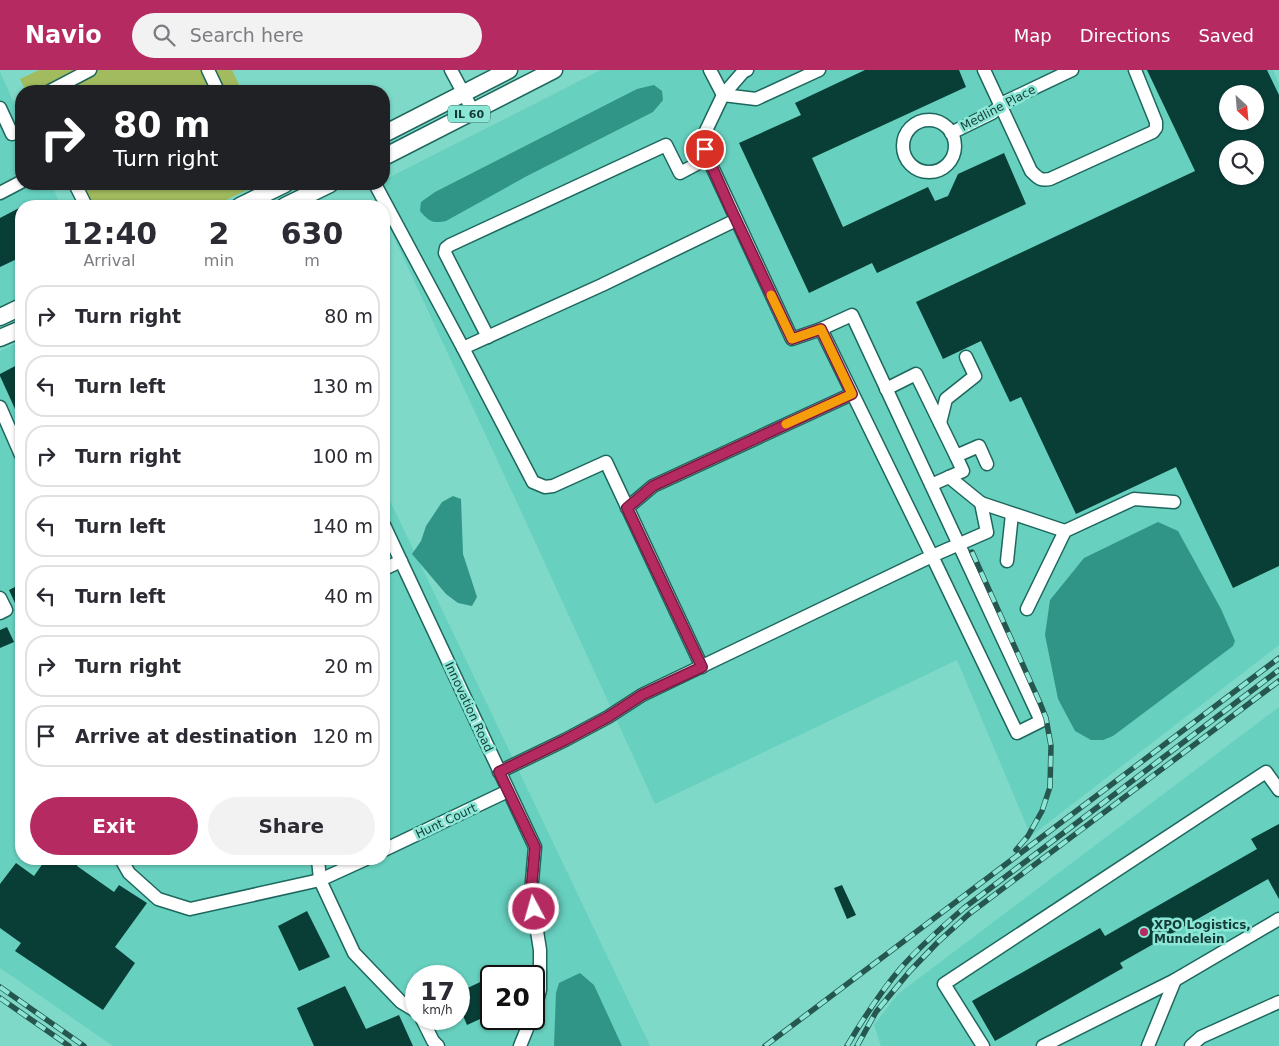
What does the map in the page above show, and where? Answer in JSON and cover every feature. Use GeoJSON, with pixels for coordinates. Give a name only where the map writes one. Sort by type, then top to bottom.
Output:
{"type":"FeatureCollection","features":[{"type":"Feature","properties":{"kind":"main road","name":"IL 60"},"geometry":{"type":"LineString","coordinates":[[390,131],[509,70]]}},
{"type":"Feature","properties":{"kind":"main road","name":"IL 60"},"geometry":{"type":"LineString","coordinates":[[390,154],[554,70]]}},
{"type":"Feature","properties":{"kind":"main road"},"geometry":{"type":"LineString","coordinates":[[248,200],[262,190]]}},
{"type":"Feature","properties":{"kind":"main road"},"geometry":{"type":"LineString","coordinates":[[297,200],[318,190]]}},
{"type":"Feature","properties":{"kind":"main road"},"geometry":{"type":"LineString","coordinates":[[0,317],[15,310]]}},
{"type":"Feature","properties":{"kind":"main road"},"geometry":{"type":"LineString","coordinates":[[0,338],[15,332]]}},
{"type":"Feature","properties":{"kind":"lane"},"geometry":{"type":"LineString","coordinates":[[61,85],[90,70]]}},
{"type":"Feature","properties":{"kind":"lane"},"geometry":{"type":"LineString","coordinates":[[208,70],[215,85]]}},
{"type":"Feature","properties":{"kind":"lane"},"geometry":{"type":"LineString","coordinates":[[451,70],[474,112]]}},
{"type":"Feature","properties":{"kind":"lane"},"geometry":{"type":"LineString","coordinates":[[710,70],[724,95]]}},
{"type":"Feature","properties":{"kind":"lane"},"geometry":{"type":"LineString","coordinates":[[746,70],[724,95],[702,139],[708,158],[736,220],[792,339],[852,315],[1041,721],[1017,732],[821,329]]}},
{"type":"Feature","properties":{"kind":"lane"},"geometry":{"type":"LineString","coordinates":[[724,95],[756,99],[819,70]]}},
{"type":"Feature","properties":{"kind":"lane","name":"Medline Place"},"geometry":{"type":"LineString","coordinates":[[951,133],[992,113],[1008,101],[1072,70]]}},
{"type":"Feature","properties":{"kind":"lane"},"geometry":{"type":"LineString","coordinates":[[987,71],[1031,172],[1044,180],[1050,179],[1153,132],[1156,128],[1156,122],[1135,70]]}},
{"type":"Feature","properties":{"kind":"lane"},"geometry":{"type":"LineString","coordinates":[[0,108],[12,134]]}},
{"type":"Feature","properties":{"kind":"lane","name":"Medline Place"},"geometry":{"type":"LineString","coordinates":[[930,120],[938,122],[946,126],[951,133],[955,149],[947,164],[940,169],[932,172],[924,171],[916,168],[905,156],[904,139],[914,126],[922,122],[930,120]]}},
{"type":"Feature","properties":{"kind":"lane"},"geometry":{"type":"LineString","coordinates":[[488,337],[445,253],[446,248],[666,145],[680,173],[708,158]]}},
{"type":"Feature","properties":{"kind":"lane"},"geometry":{"type":"LineString","coordinates":[[0,193],[15,185]]}},
{"type":"Feature","properties":{"kind":"lane"},"geometry":{"type":"LineString","coordinates":[[390,212],[533,482],[545,487],[553,486],[606,462],[702,667]]}},
{"type":"Feature","properties":{"kind":"lane"},"geometry":{"type":"LineString","coordinates":[[463,348],[602,285],[736,220]]}},
{"type":"Feature","properties":{"kind":"lane"},"geometry":{"type":"LineString","coordinates":[[940,423],[946,399],[975,376],[966,357]]}},
{"type":"Feature","properties":{"kind":"lane"},"geometry":{"type":"LineString","coordinates":[[886,389],[916,374],[956,456],[963,471],[931,485]]}},
{"type":"Feature","properties":{"kind":"lane"},"geometry":{"type":"LineString","coordinates":[[627,508],[653,486],[852,394]]}},
{"type":"Feature","properties":{"kind":"lane"},"geometry":{"type":"LineString","coordinates":[[0,407],[15,441]]}},
{"type":"Feature","properties":{"kind":"lane"},"geometry":{"type":"LineString","coordinates":[[956,456],[979,446],[987,464]]}},
{"type":"Feature","properties":{"kind":"lane"},"geometry":{"type":"LineString","coordinates":[[950,477],[981,503],[1065,531]]}},
{"type":"Feature","properties":{"kind":"lane"},"geometry":{"type":"LineString","coordinates":[[1026,609],[1065,531],[1134,499],[1174,502]]}},
{"type":"Feature","properties":{"kind":"lane"},"geometry":{"type":"LineString","coordinates":[[499,772],[608,717],[642,695],[932,556],[987,532],[981,503]]}},
{"type":"Feature","properties":{"kind":"lane"},"geometry":{"type":"LineString","coordinates":[[1007,561],[1012,514]]}},
{"type":"Feature","properties":{"kind":"lane","name":"Innovation Road"},"geometry":{"type":"LineString","coordinates":[[390,538],[535,847],[531,893],[540,950],[540,965]]}},
{"type":"Feature","properties":{"kind":"lane"},"geometry":{"type":"LineString","coordinates":[[390,566],[401,561]]}},
{"type":"Feature","properties":{"kind":"lane"},"geometry":{"type":"LineString","coordinates":[[0,598],[6,610],[0,612]]}},
{"type":"Feature","properties":{"kind":"lane"},"geometry":{"type":"LineString","coordinates":[[983,1046],[944,984],[1266,772],[1279,790]]}},
{"type":"Feature","properties":{"kind":"lane","name":"Hunt Court"},"geometry":{"type":"LineString","coordinates":[[390,847],[508,791]]}},
{"type":"Feature","properties":{"kind":"lane"},"geometry":{"type":"LineString","coordinates":[[125,865],[129,872],[158,899],[190,909],[320,880],[353,865]]}},
{"type":"Feature","properties":{"kind":"lane"},"geometry":{"type":"LineString","coordinates":[[319,865],[320,880],[354,953],[405,1004]]}},
{"type":"Feature","properties":{"kind":"lane"},"geometry":{"type":"LineString","coordinates":[[1043,1046],[1175,980],[1279,919]]}},
{"type":"Feature","properties":{"kind":"lane"},"geometry":{"type":"LineString","coordinates":[[1148,1046],[1175,980]]}},
{"type":"Feature","properties":{"kind":"lane"},"geometry":{"type":"LineString","coordinates":[[1191,1046],[1201,1037],[1279,1002]]}},
{"type":"Feature","properties":{"kind":"lane"},"geometry":{"type":"LineString","coordinates":[[428,1030],[438,1046]]}},
{"type":"Feature","properties":{"kind":"lane"},"geometry":{"type":"LineString","coordinates":[[520,1046],[527,1030]]}},
{"type":"Feature","properties":{"kind":"shaded area"},"geometry":{"type":"Polygon","coordinates":[[[39,70],[232,70],[239,85],[23,85],[20,79],[39,70]]]}},
{"type":"Feature","properties":{"kind":"shaded area"},"geometry":{"type":"Polygon","coordinates":[[[601,70],[1273,70],[1279,84],[1279,645],[1031,836],[957,660],[655,804],[390,229],[390,200],[376,200],[371,190],[390,190],[390,177],[601,70]]]}},
{"type":"Feature","properties":{"kind":"shaded area"},"geometry":{"type":"Polygon","coordinates":[[[0,72],[15,106],[15,190],[54,190],[58,200],[15,200],[15,302],[0,308],[0,72]]]}},
{"type":"Feature","properties":{"kind":"shaded area"},"geometry":{"type":"Polygon","coordinates":[[[73,190],[247,190],[226,200],[78,200],[73,190]]]}},
{"type":"Feature","properties":{"kind":"shaded area"},"geometry":{"type":"Polygon","coordinates":[[[15,344],[15,865],[390,865],[390,501],[650,1046],[113,1046],[0,968],[0,351],[15,344]]]}},
{"type":"Feature","properties":{"kind":"shaded area"},"geometry":{"type":"Polygon","coordinates":[[[1279,707],[1279,1046],[881,1046],[874,1025],[898,994],[1279,707]]]}},
{"type":"Feature","properties":{"kind":"water"},"geometry":{"type":"Polygon","coordinates":[[[654,85],[662,91],[663,100],[653,112],[527,176],[446,221],[431,221],[420,211],[421,202],[435,192],[637,89],[654,85]]]}},
{"type":"Feature","properties":{"kind":"water"},"geometry":{"type":"Polygon","coordinates":[[[453,496],[461,499],[463,554],[477,597],[472,606],[458,603],[446,594],[412,554],[421,541],[426,526],[442,502],[453,496]]]}},
{"type":"Feature","properties":{"kind":"water"},"geometry":{"type":"Polygon","coordinates":[[[1158,522],[1178,531],[1221,609],[1235,641],[1233,646],[1113,736],[1103,740],[1091,740],[1075,731],[1058,699],[1045,635],[1050,600],[1084,558],[1158,522]]]}},
{"type":"Feature","properties":{"kind":"water"},"geometry":{"type":"Polygon","coordinates":[[[580,973],[594,985],[622,1046],[554,1046],[556,993],[559,983],[580,973]]]}},
{"type":"Feature","properties":{"kind":"building"},"geometry":{"type":"Polygon","coordinates":[[[865,70],[959,70],[966,87],[812,158],[843,227],[928,187],[935,201],[948,196],[958,174],[1004,153],[1026,204],[877,273],[872,263],[809,293],[739,143],[801,115],[795,103],[865,70]]]}},
{"type":"Feature","properties":{"kind":"building"},"geometry":{"type":"Polygon","coordinates":[[[1147,70],[1267,70],[1279,95],[1279,566],[1233,588],[1176,467],[1076,514],[1021,397],[1010,402],[981,341],[943,359],[916,302],[1195,171],[1147,70]]]}},
{"type":"Feature","properties":{"kind":"building"},"geometry":{"type":"Polygon","coordinates":[[[15,210],[15,260],[0,267],[0,218],[15,210]]]}},
{"type":"Feature","properties":{"kind":"building"},"geometry":{"type":"Polygon","coordinates":[[[15,366],[15,409],[0,376],[0,374],[15,366]]]}},
{"type":"Feature","properties":{"kind":"building"},"geometry":{"type":"Polygon","coordinates":[[[15,587],[15,603],[9,590],[15,587]]]}},
{"type":"Feature","properties":{"kind":"building"},"geometry":{"type":"Polygon","coordinates":[[[7,627],[14,642],[0,648],[0,630],[7,627]]]}},
{"type":"Feature","properties":{"kind":"building","name":"XPO Logistics, Mundelein"},"geometry":{"type":"Polygon","coordinates":[[[1279,824],[1279,899],[1268,879],[1120,963],[1123,968],[995,1041],[972,1001],[1100,928],[1105,936],[1257,849],[1251,839],[1279,824]]]}},
{"type":"Feature","properties":{"kind":"building"},"geometry":{"type":"Polygon","coordinates":[[[15,864],[34,876],[42,865],[78,865],[114,892],[119,885],[147,903],[115,947],[135,963],[103,1010],[15,951],[21,943],[0,928],[0,884],[15,864]]]}},
{"type":"Feature","properties":{"kind":"building"},"geometry":{"type":"Polygon","coordinates":[[[842,885],[856,915],[847,919],[834,888],[842,885]]]}},
{"type":"Feature","properties":{"kind":"building"},"geometry":{"type":"Polygon","coordinates":[[[307,911],[330,957],[299,971],[278,926],[307,911]]]}},
{"type":"Feature","properties":{"kind":"building"},"geometry":{"type":"Polygon","coordinates":[[[480,982],[480,1019],[470,1024],[470,987],[480,982]]]}},
{"type":"Feature","properties":{"kind":"building"},"geometry":{"type":"Polygon","coordinates":[[[345,986],[366,1029],[399,1015],[413,1046],[314,1046],[297,1008],[345,986]]]}},
{"type":"Feature","properties":{"kind":"railway"},"geometry":{"type":"LineString","coordinates":[[972,552],[1040,703],[1046,718],[1051,746],[1050,787],[1042,811],[1028,836],[1016,850]]}},
{"type":"Feature","properties":{"kind":"railway"},"geometry":{"type":"LineString","coordinates":[[765,1046],[1279,658]]}},
{"type":"Feature","properties":{"kind":"railway"},"geometry":{"type":"LineString","coordinates":[[847,1046],[885,988],[900,969],[923,945],[964,908],[1279,670]]}},
{"type":"Feature","properties":{"kind":"railway"},"geometry":{"type":"LineString","coordinates":[[857,1046],[876,1012],[910,971],[969,914],[1279,681]]}},
{"type":"Feature","properties":{"kind":"railway"},"geometry":{"type":"LineString","coordinates":[[0,987],[84,1046]]}},
{"type":"Feature","properties":{"kind":"railway"},"geometry":{"type":"LineString","coordinates":[[0,998],[69,1046]]}},
{"type":"Feature","properties":{"kind":"slow traffic"},"geometry":{"type":"LineString","coordinates":[[771,295],[792,339],[821,329],[852,394],[786,424]]}},
{"type":"Feature","properties":{"kind":"place","name":"XPO Logistics, Mundelein"},"geometry":{"type":"Point","coordinates":[1144,932]}},
{"type":"Feature","properties":{"kind":"route"},"geometry":{"type":"LineString","coordinates":[[534,909],[531,893],[535,847],[499,772],[608,717],[642,695],[702,667],[627,508],[653,486],[852,394],[821,329],[792,339],[705,149]]}}]}
